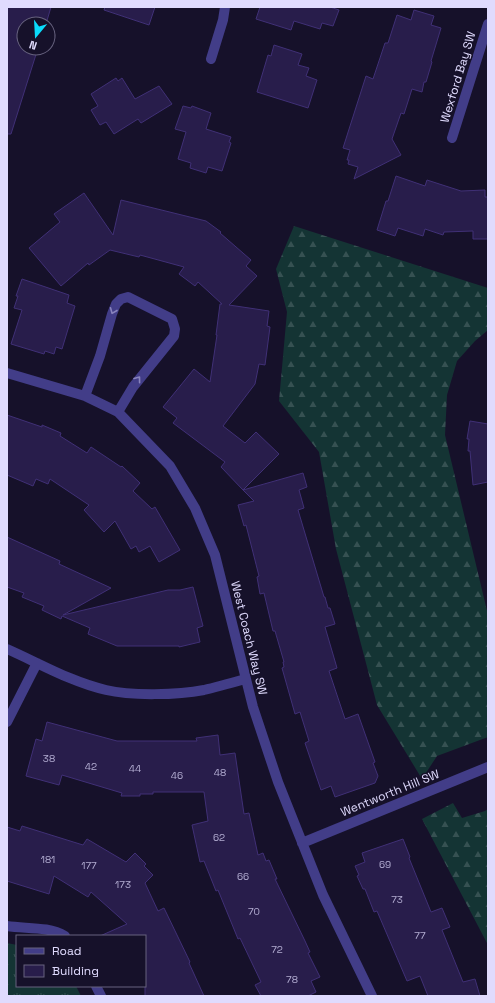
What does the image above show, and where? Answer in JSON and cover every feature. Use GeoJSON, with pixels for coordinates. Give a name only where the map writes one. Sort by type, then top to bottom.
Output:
{"type":"FeatureCollection","features":[{"type":"Feature","properties":{"kind":"street"},"geometry":{"type":"LineString","coordinates":[[210,59],[223,20],[225,7]]}},
{"type":"Feature","properties":{"kind":"street","name":"Wexford Bay SW"},"geometry":{"type":"LineString","coordinates":[[452,138],[488,24]]}},
{"type":"Feature","properties":{"kind":"street"},"geometry":{"type":"LineString","coordinates":[[85,396],[100,356],[116,304],[121,299],[128,297],[172,319],[175,328],[174,336],[136,382],[118,412]]}},
{"type":"Feature","properties":{"kind":"street","name":"West Coach Way SW"},"geometry":{"type":"LineString","coordinates":[[7,373],[85,396],[118,412],[170,466],[195,508],[214,555],[245,679],[276,775],[323,894],[372,996]]}},
{"type":"Feature","properties":{"kind":"street"},"geometry":{"type":"LineString","coordinates":[[7,649],[69,678],[106,690],[171,694],[202,690],[245,679]]}},
{"type":"Feature","properties":{"kind":"street"},"geometry":{"type":"LineString","coordinates":[[7,722],[37,663]]}},
{"type":"Feature","properties":{"kind":"street","name":"Wentworth Hill SW"},"geometry":{"type":"LineString","coordinates":[[302,844],[488,767]]}},
{"type":"Feature","properties":{"kind":"street"},"geometry":{"type":"LineString","coordinates":[[7,926],[49,930],[63,935]]}},
{"type":"Feature","properties":{"kind":"street"},"geometry":{"type":"LineString","coordinates":[[96,987],[101,996]]}},
{"type":"Feature","properties":{"kind":"green space"},"geometry":{"type":"Polygon","coordinates":[[[294,226],[488,288],[488,330],[475,341],[457,361],[447,395],[445,435],[488,615],[488,737],[437,756],[422,779],[377,705],[336,549],[319,452],[279,401],[287,312],[276,269],[294,226]]]}},
{"type":"Feature","properties":{"kind":"green space"},"geometry":{"type":"Polygon","coordinates":[[[453,803],[462,818],[488,809],[488,945],[422,819],[453,803]]]}},
{"type":"Feature","properties":{"kind":"green space"},"geometry":{"type":"Polygon","coordinates":[[[7,943],[16,945],[16,987],[76,987],[81,996],[7,996],[7,943]]]}},
{"type":"Feature","properties":{"kind":"building"},"geometry":{"type":"Polygon","coordinates":[[[7,7],[51,7],[48,16],[16,16],[16,56],[35,56],[11,134],[7,134],[7,7]]]}},
{"type":"Feature","properties":{"kind":"building"},"geometry":{"type":"Polygon","coordinates":[[[105,7],[155,7],[149,25],[104,10],[105,7]]]}},
{"type":"Feature","properties":{"kind":"building"},"geometry":{"type":"Polygon","coordinates":[[[260,7],[330,7],[339,10],[333,26],[322,23],[320,29],[294,21],[291,30],[256,19],[260,7]]]}},
{"type":"Feature","properties":{"kind":"building"},"geometry":{"type":"Polygon","coordinates":[[[414,10],[434,16],[431,25],[441,28],[422,92],[412,89],[404,114],[401,113],[392,139],[401,155],[354,179],[358,167],[348,164],[349,160],[347,160],[350,150],[343,148],[366,76],[373,79],[385,43],[388,43],[397,15],[411,20],[414,10]]]}},
{"type":"Feature","properties":{"kind":"building"},"geometry":{"type":"Polygon","coordinates":[[[274,45],[302,54],[298,65],[309,68],[306,76],[317,80],[308,108],[257,92],[268,55],[271,56],[274,45]]]}},
{"type":"Feature","properties":{"kind":"building"},"geometry":{"type":"Polygon","coordinates":[[[116,78],[118,81],[122,78],[135,99],[159,86],[172,104],[141,123],[138,119],[114,134],[106,122],[100,125],[91,110],[98,106],[91,94],[116,78]]]}},
{"type":"Feature","properties":{"kind":"building"},"geometry":{"type":"Polygon","coordinates":[[[183,106],[191,108],[192,106],[211,113],[206,129],[231,137],[229,142],[231,143],[222,171],[208,167],[206,173],[190,168],[191,163],[178,159],[186,132],[175,129],[183,106]]]}},
{"type":"Feature","properties":{"kind":"building"},"geometry":{"type":"Polygon","coordinates":[[[396,176],[425,186],[427,180],[461,191],[485,190],[485,197],[488,197],[488,239],[473,239],[473,231],[444,232],[443,235],[425,229],[423,236],[398,228],[395,236],[377,230],[396,176]]]}},
{"type":"Feature","properties":{"kind":"building"},"geometry":{"type":"Polygon","coordinates":[[[84,193],[113,235],[121,200],[206,221],[221,232],[220,233],[251,260],[246,266],[257,276],[229,305],[269,311],[267,326],[270,327],[265,365],[259,364],[255,384],[223,426],[245,443],[256,432],[279,454],[243,490],[221,467],[225,462],[173,423],[177,418],[163,407],[194,369],[210,382],[220,304],[222,304],[198,282],[195,286],[179,274],[184,267],[140,255],[139,257],[110,250],[89,265],[88,263],[61,286],[29,248],[60,222],[54,214],[84,193]]]}},
{"type":"Feature","properties":{"kind":"building"},"geometry":{"type":"Polygon","coordinates":[[[22,279],[69,295],[67,303],[75,306],[62,349],[56,347],[54,354],[45,351],[44,354],[11,344],[22,310],[14,308],[18,296],[16,296],[22,279]]]}},
{"type":"Feature","properties":{"kind":"building"},"geometry":{"type":"Polygon","coordinates":[[[7,415],[42,427],[42,425],[61,433],[60,436],[87,453],[91,447],[121,467],[122,466],[140,483],[133,491],[152,509],[155,507],[180,550],[159,562],[150,546],[139,552],[136,546],[131,549],[115,521],[104,532],[84,510],[89,505],[50,479],[48,484],[36,479],[33,486],[7,475],[7,415]]]}},
{"type":"Feature","properties":{"kind":"building"},"geometry":{"type":"Polygon","coordinates":[[[470,421],[488,424],[488,482],[473,485],[470,451],[468,451],[469,439],[467,439],[470,421]]]}},
{"type":"Feature","properties":{"kind":"building"},"geometry":{"type":"Polygon","coordinates":[[[303,473],[307,487],[299,490],[304,508],[298,510],[324,597],[328,608],[330,608],[335,624],[325,627],[337,668],[329,671],[345,719],[358,714],[375,762],[373,763],[378,776],[375,783],[335,797],[331,786],[321,790],[305,743],[309,741],[300,712],[295,714],[282,668],[284,667],[284,662],[275,631],[273,631],[264,593],[260,594],[257,577],[259,576],[246,525],[244,526],[238,505],[254,501],[243,490],[303,473]]]}},
{"type":"Feature","properties":{"kind":"building"},"geometry":{"type":"Polygon","coordinates":[[[7,537],[60,561],[59,564],[111,588],[63,615],[168,590],[180,590],[193,587],[203,626],[197,628],[200,642],[179,647],[117,646],[88,634],[90,628],[62,616],[61,619],[42,610],[44,606],[22,597],[24,593],[7,587],[7,537]]]}},
{"type":"Feature","properties":{"kind":"building"},"geometry":{"type":"Polygon","coordinates":[[[47,722],[117,741],[197,741],[196,738],[218,735],[220,755],[235,753],[244,814],[249,813],[258,855],[263,853],[266,861],[269,860],[277,879],[275,879],[310,952],[308,953],[320,977],[311,981],[316,992],[308,996],[261,996],[255,985],[261,982],[240,938],[238,939],[218,890],[216,891],[204,861],[200,862],[192,825],[208,821],[204,792],[153,792],[153,794],[140,794],[140,796],[121,796],[122,793],[62,775],[59,785],[26,776],[36,739],[42,741],[47,722]]]}},
{"type":"Feature","properties":{"kind":"building"},"geometry":{"type":"Polygon","coordinates":[[[22,826],[83,845],[87,839],[126,862],[135,853],[146,864],[144,866],[153,875],[145,883],[158,911],[164,908],[190,962],[189,963],[204,996],[145,996],[146,935],[102,935],[127,924],[91,892],[88,897],[54,876],[49,894],[7,881],[7,827],[20,831],[22,826]]]}},
{"type":"Feature","properties":{"kind":"building"},"geometry":{"type":"Polygon","coordinates":[[[403,839],[410,857],[409,858],[431,912],[442,908],[450,927],[442,930],[463,982],[475,979],[480,996],[428,996],[420,976],[407,981],[377,911],[374,912],[365,889],[363,889],[357,876],[359,875],[355,866],[365,862],[362,853],[403,839]]]}}]}
